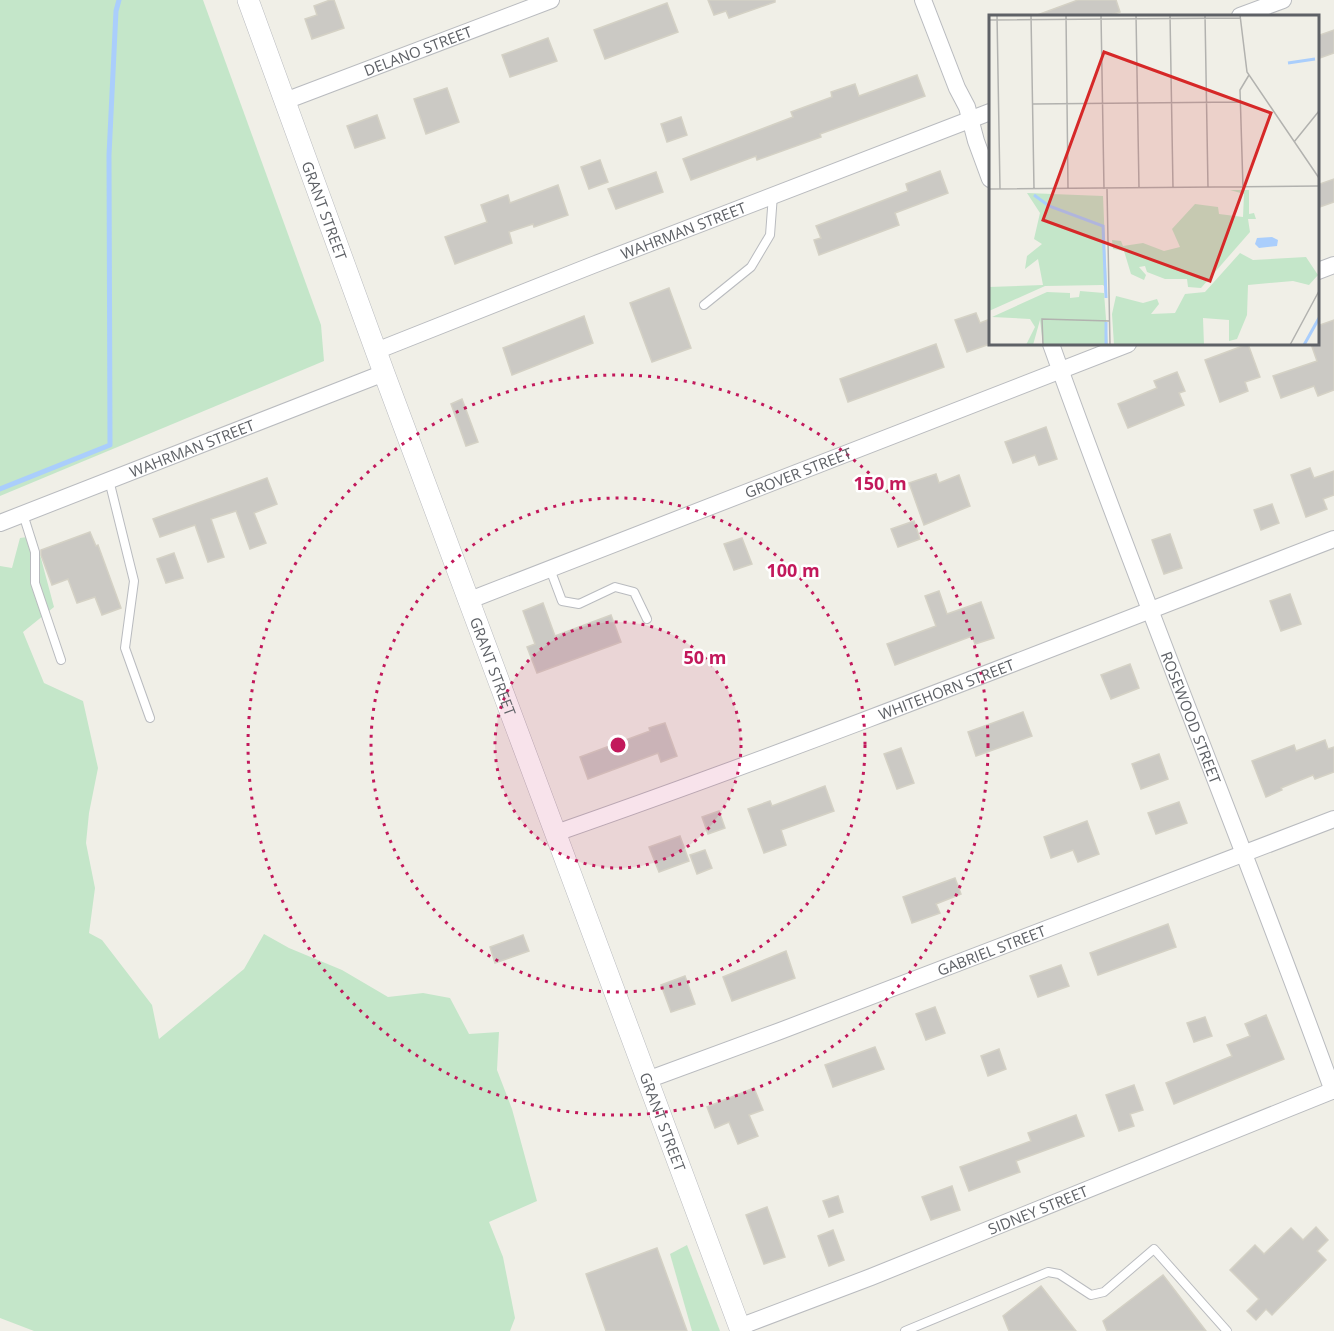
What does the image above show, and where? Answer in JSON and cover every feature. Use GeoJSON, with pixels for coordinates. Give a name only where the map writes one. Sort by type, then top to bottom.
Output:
{"type":"FeatureCollection","features":[{"type":"Feature","properties":{"kind":"street","name":"GRANT STREET"},"geometry":{"type":"LineString","coordinates":[[248,0],[384,373],[740,1329]]}},
{"type":"Feature","properties":{"kind":"street","name":"DELANO STREET"},"geometry":{"type":"LineString","coordinates":[[285,101],[551,0]]}},
{"type":"Feature","properties":{"kind":"street"},"geometry":{"type":"LineString","coordinates":[[924,0],[970,119],[989,176]]}},
{"type":"Feature","properties":{"kind":"street"},"geometry":{"type":"LineString","coordinates":[[1243,15],[1283,0]]}},
{"type":"Feature","properties":{"kind":"street","name":"WAHRMAN STREET"},"geometry":{"type":"LineString","coordinates":[[376,351],[603,260],[989,112]]}},
{"type":"Feature","properties":{"kind":"street"},"geometry":{"type":"LineString","coordinates":[[1319,270],[1334,265]]}},
{"type":"Feature","properties":{"kind":"street","name":"ROSEWOOD STREET"},"geometry":{"type":"LineString","coordinates":[[1050,345],[1150,610],[1283,952],[1333,1091]]}},
{"type":"Feature","properties":{"kind":"street","name":"GROVER STREET"},"geometry":{"type":"LineString","coordinates":[[470,600],[1125,345]]}},
{"type":"Feature","properties":{"kind":"street","name":"WAHRMAN STREET"},"geometry":{"type":"LineString","coordinates":[[0,523],[384,373]]}},
{"type":"Feature","properties":{"kind":"street","name":"WHITEHORN STREET"},"geometry":{"type":"LineString","coordinates":[[556,833],[646,801],[1334,539]]}},
{"type":"Feature","properties":{"kind":"street","name":"GABRIEL STREET"},"geometry":{"type":"LineString","coordinates":[[647,1080],[1334,819]]}},
{"type":"Feature","properties":{"kind":"street","name":"SIDNEY STREET"},"geometry":{"type":"LineString","coordinates":[[740,1329],[1333,1091]]}},
{"type":"Feature","properties":{"kind":"lane"},"geometry":{"type":"LineString","coordinates":[[704,305],[751,267],[770,235],[773,195]]}},
{"type":"Feature","properties":{"kind":"lane"},"geometry":{"type":"LineString","coordinates":[[109,480],[134,581],[125,648],[150,718]]}},
{"type":"Feature","properties":{"kind":"lane"},"geometry":{"type":"LineString","coordinates":[[23,514],[35,552],[35,583],[61,660]]}},
{"type":"Feature","properties":{"kind":"lane"},"geometry":{"type":"LineString","coordinates":[[549,568],[562,602],[579,604],[615,587],[634,592],[647,619]]}},
{"type":"Feature","properties":{"kind":"lane"},"geometry":{"type":"LineString","coordinates":[[905,1331],[1048,1272],[1059,1274],[1091,1295],[1104,1292],[1154,1249],[1227,1331]]}},
{"type":"Feature","properties":{"kind":"green space"},"geometry":{"type":"Polygon","coordinates":[[[0,0],[203,0],[321,325],[324,361],[0,496],[0,0]]]}},
{"type":"Feature","properties":{"kind":"green space"},"geometry":{"type":"Polygon","coordinates":[[[35,536],[54,607],[23,632],[44,683],[83,701],[98,768],[86,843],[95,888],[89,933],[102,940],[152,1005],[159,1039],[244,969],[264,934],[289,948],[342,970],[388,997],[423,993],[450,998],[469,1034],[499,1032],[497,1070],[512,1109],[537,1201],[489,1222],[503,1257],[515,1318],[510,1331],[34,1331],[0,1318],[0,566],[12,568],[20,538],[35,536]]]}},
{"type":"Feature","properties":{"kind":"green space"},"geometry":{"type":"Polygon","coordinates":[[[687,1245],[720,1331],[692,1331],[670,1254],[687,1245]]]}},
{"type":"Feature","properties":{"kind":"building"},"geometry":{"type":"Polygon","coordinates":[[[334,0],[344,28],[312,39],[305,19],[317,15],[314,6],[334,0]]]}},
{"type":"Feature","properties":{"kind":"building"},"geometry":{"type":"Polygon","coordinates":[[[708,0],[775,0],[775,2],[729,18],[726,11],[714,15],[708,0]]]}},
{"type":"Feature","properties":{"kind":"building"},"geometry":{"type":"Polygon","coordinates":[[[1078,0],[1116,0],[1120,12],[1111,15],[1037,15],[1078,0]]]}},
{"type":"Feature","properties":{"kind":"building"},"geometry":{"type":"Polygon","coordinates":[[[667,3],[678,32],[605,59],[594,30],[667,3]]]}},
{"type":"Feature","properties":{"kind":"building"},"geometry":{"type":"Polygon","coordinates":[[[1334,30],[1334,53],[1319,58],[1319,35],[1334,30]]]}},
{"type":"Feature","properties":{"kind":"building"},"geometry":{"type":"Polygon","coordinates":[[[548,38],[557,61],[510,77],[502,55],[548,38]]]}},
{"type":"Feature","properties":{"kind":"building"},"geometry":{"type":"Polygon","coordinates":[[[917,75],[925,96],[820,134],[821,137],[757,160],[756,156],[691,180],[683,159],[793,117],[791,112],[832,97],[831,92],[855,84],[859,96],[917,75]]]}},
{"type":"Feature","properties":{"kind":"building"},"geometry":{"type":"Polygon","coordinates":[[[447,88],[459,122],[426,134],[414,99],[447,88]]]}},
{"type":"Feature","properties":{"kind":"building"},"geometry":{"type":"Polygon","coordinates":[[[377,115],[385,138],[355,148],[347,126],[377,115]]]}},
{"type":"Feature","properties":{"kind":"building"},"geometry":{"type":"Polygon","coordinates":[[[681,117],[687,135],[667,142],[661,124],[681,117]]]}},
{"type":"Feature","properties":{"kind":"building"},"geometry":{"type":"Polygon","coordinates":[[[600,160],[608,182],[589,189],[581,167],[600,160]]]}},
{"type":"Feature","properties":{"kind":"building"},"geometry":{"type":"Polygon","coordinates":[[[940,171],[948,193],[895,213],[899,225],[819,255],[814,240],[821,238],[816,226],[908,191],[906,184],[940,171]]]}},
{"type":"Feature","properties":{"kind":"building"},"geometry":{"type":"Polygon","coordinates":[[[656,172],[663,192],[616,209],[608,189],[656,172]]]}},
{"type":"Feature","properties":{"kind":"building"},"geometry":{"type":"Polygon","coordinates":[[[1334,179],[1334,202],[1319,207],[1319,184],[1334,179]]]}},
{"type":"Feature","properties":{"kind":"building"},"geometry":{"type":"Polygon","coordinates":[[[558,185],[568,215],[534,227],[533,224],[509,232],[512,243],[455,264],[445,237],[487,222],[481,205],[508,195],[510,203],[558,185]]]}},
{"type":"Feature","properties":{"kind":"building"},"geometry":{"type":"Polygon","coordinates":[[[669,288],[691,348],[652,362],[630,303],[669,288]]]}},
{"type":"Feature","properties":{"kind":"building"},"geometry":{"type":"Polygon","coordinates":[[[976,313],[980,323],[989,319],[989,344],[967,352],[955,320],[976,313]]]}},
{"type":"Feature","properties":{"kind":"building"},"geometry":{"type":"Polygon","coordinates":[[[584,316],[593,343],[512,375],[503,348],[584,316]]]}},
{"type":"Feature","properties":{"kind":"building"},"geometry":{"type":"Polygon","coordinates":[[[1334,320],[1334,390],[1318,396],[1314,386],[1281,398],[1273,376],[1317,361],[1311,345],[1319,345],[1319,325],[1334,320]]]}},
{"type":"Feature","properties":{"kind":"building"},"geometry":{"type":"Polygon","coordinates":[[[936,344],[944,367],[848,402],[840,379],[936,344]]]}},
{"type":"Feature","properties":{"kind":"building"},"geometry":{"type":"Polygon","coordinates":[[[1248,345],[1260,377],[1245,382],[1248,391],[1220,402],[1205,360],[1248,345]]]}},
{"type":"Feature","properties":{"kind":"building"},"geometry":{"type":"Polygon","coordinates":[[[1177,372],[1185,391],[1179,393],[1184,405],[1128,428],[1118,404],[1157,388],[1154,381],[1177,372]]]}},
{"type":"Feature","properties":{"kind":"building"},"geometry":{"type":"Polygon","coordinates":[[[462,399],[478,442],[466,446],[451,404],[462,399]]]}},
{"type":"Feature","properties":{"kind":"building"},"geometry":{"type":"Polygon","coordinates":[[[1046,427],[1057,459],[1039,465],[1035,455],[1013,463],[1005,442],[1046,427]]]}},
{"type":"Feature","properties":{"kind":"building"},"geometry":{"type":"Polygon","coordinates":[[[1310,468],[1314,478],[1334,471],[1334,495],[1323,499],[1327,509],[1306,517],[1291,475],[1310,468]]]}},
{"type":"Feature","properties":{"kind":"building"},"geometry":{"type":"Polygon","coordinates":[[[936,474],[939,483],[959,475],[970,506],[924,525],[909,483],[936,474]]]}},
{"type":"Feature","properties":{"kind":"building"},"geometry":{"type":"Polygon","coordinates":[[[267,478],[277,504],[254,513],[266,543],[250,549],[236,511],[211,519],[224,557],[208,562],[195,525],[160,537],[153,519],[267,478]]]}},
{"type":"Feature","properties":{"kind":"building"},"geometry":{"type":"Polygon","coordinates":[[[1272,504],[1279,523],[1261,530],[1254,510],[1272,504]]]}},
{"type":"Feature","properties":{"kind":"building"},"geometry":{"type":"Polygon","coordinates":[[[914,521],[920,539],[898,547],[891,529],[914,521]]]}},
{"type":"Feature","properties":{"kind":"building"},"geometry":{"type":"Polygon","coordinates":[[[90,532],[96,546],[98,545],[121,608],[102,615],[95,597],[77,603],[68,579],[52,585],[41,555],[41,550],[90,532]]]}},
{"type":"Feature","properties":{"kind":"building"},"geometry":{"type":"Polygon","coordinates":[[[1170,534],[1182,568],[1164,574],[1152,540],[1170,534]]]}},
{"type":"Feature","properties":{"kind":"building"},"geometry":{"type":"Polygon","coordinates":[[[742,538],[752,564],[734,570],[724,544],[742,538]]]}},
{"type":"Feature","properties":{"kind":"building"},"geometry":{"type":"Polygon","coordinates":[[[174,553],[183,578],[166,583],[157,559],[174,553]]]}},
{"type":"Feature","properties":{"kind":"building"},"geometry":{"type":"Polygon","coordinates":[[[939,591],[947,614],[981,602],[994,638],[975,644],[972,636],[895,665],[887,644],[936,626],[925,596],[939,591]]]}},
{"type":"Feature","properties":{"kind":"building"},"geometry":{"type":"Polygon","coordinates":[[[1290,594],[1301,624],[1281,631],[1270,601],[1290,594]]]}},
{"type":"Feature","properties":{"kind":"building"},"geometry":{"type":"Polygon","coordinates":[[[543,603],[555,636],[611,615],[621,642],[537,673],[527,647],[535,644],[523,611],[543,603]]]}},
{"type":"Feature","properties":{"kind":"building"},"geometry":{"type":"Polygon","coordinates":[[[1130,664],[1139,688],[1111,699],[1101,675],[1130,664]]]}},
{"type":"Feature","properties":{"kind":"building"},"geometry":{"type":"Polygon","coordinates":[[[1023,712],[1032,736],[976,756],[968,732],[1023,712]]]}},
{"type":"Feature","properties":{"kind":"building"},"geometry":{"type":"Polygon","coordinates":[[[665,723],[677,756],[661,762],[658,753],[588,779],[580,757],[650,731],[649,728],[665,723]]]}},
{"type":"Feature","properties":{"kind":"building"},"geometry":{"type":"Polygon","coordinates":[[[1325,740],[1328,749],[1334,747],[1334,772],[1315,779],[1313,775],[1266,797],[1252,761],[1294,745],[1296,751],[1325,740]]]}},
{"type":"Feature","properties":{"kind":"building"},"geometry":{"type":"Polygon","coordinates":[[[901,748],[914,783],[897,789],[884,754],[901,748]]]}},
{"type":"Feature","properties":{"kind":"building"},"geometry":{"type":"Polygon","coordinates":[[[1159,754],[1168,779],[1141,789],[1132,764],[1159,754]]]}},
{"type":"Feature","properties":{"kind":"building"},"geometry":{"type":"Polygon","coordinates":[[[825,786],[834,811],[781,830],[786,845],[764,853],[748,809],[770,801],[772,806],[825,786]]]}},
{"type":"Feature","properties":{"kind":"building"},"geometry":{"type":"Polygon","coordinates":[[[1179,802],[1187,823],[1156,834],[1148,813],[1179,802]]]}},
{"type":"Feature","properties":{"kind":"building"},"geometry":{"type":"Polygon","coordinates":[[[719,811],[725,828],[708,834],[702,817],[719,811]]]}},
{"type":"Feature","properties":{"kind":"building"},"geometry":{"type":"Polygon","coordinates":[[[1087,821],[1099,854],[1078,862],[1073,850],[1051,858],[1044,837],[1087,821]]]}},
{"type":"Feature","properties":{"kind":"building"},"geometry":{"type":"Polygon","coordinates":[[[680,836],[689,861],[659,872],[649,847],[680,836]]]}},
{"type":"Feature","properties":{"kind":"building"},"geometry":{"type":"Polygon","coordinates":[[[705,850],[712,868],[697,874],[690,855],[705,850]]]}},
{"type":"Feature","properties":{"kind":"building"},"geometry":{"type":"Polygon","coordinates":[[[955,878],[961,894],[936,904],[940,913],[912,923],[903,897],[955,878]]]}},
{"type":"Feature","properties":{"kind":"building"},"geometry":{"type":"Polygon","coordinates":[[[1168,924],[1176,947],[1098,975],[1090,953],[1168,924]]]}},
{"type":"Feature","properties":{"kind":"building"},"geometry":{"type":"Polygon","coordinates":[[[523,935],[529,951],[495,963],[490,947],[523,935]]]}},
{"type":"Feature","properties":{"kind":"building"},"geometry":{"type":"Polygon","coordinates":[[[786,951],[795,978],[732,1001],[723,977],[786,951]]]}},
{"type":"Feature","properties":{"kind":"building"},"geometry":{"type":"Polygon","coordinates":[[[1061,965],[1069,986],[1038,997],[1030,976],[1061,965]]]}},
{"type":"Feature","properties":{"kind":"building"},"geometry":{"type":"Polygon","coordinates":[[[685,976],[695,1004],[671,1012],[661,985],[685,976]]]}},
{"type":"Feature","properties":{"kind":"building"},"geometry":{"type":"Polygon","coordinates":[[[935,1007],[945,1033],[926,1040],[916,1014],[935,1007]]]}},
{"type":"Feature","properties":{"kind":"building"},"geometry":{"type":"Polygon","coordinates":[[[1266,1015],[1284,1059],[1174,1104],[1166,1083],[1232,1056],[1227,1045],[1250,1036],[1245,1024],[1266,1015]]]}},
{"type":"Feature","properties":{"kind":"building"},"geometry":{"type":"Polygon","coordinates":[[[1205,1017],[1212,1036],[1194,1042],[1187,1023],[1205,1017]]]}},
{"type":"Feature","properties":{"kind":"building"},"geometry":{"type":"Polygon","coordinates":[[[875,1047],[884,1069],[833,1087],[825,1065],[875,1047]]]}},
{"type":"Feature","properties":{"kind":"building"},"geometry":{"type":"Polygon","coordinates":[[[999,1049],[1006,1069],[988,1076],[981,1056],[999,1049]]]}},
{"type":"Feature","properties":{"kind":"building"},"geometry":{"type":"Polygon","coordinates":[[[1134,1085],[1143,1110],[1130,1114],[1134,1126],[1119,1131],[1106,1095],[1134,1085]]]}},
{"type":"Feature","properties":{"kind":"building"},"geometry":{"type":"Polygon","coordinates":[[[754,1088],[763,1110],[749,1115],[758,1136],[738,1144],[729,1122],[715,1128],[707,1107],[754,1088]]]}},
{"type":"Feature","properties":{"kind":"building"},"geometry":{"type":"Polygon","coordinates":[[[1076,1115],[1084,1136],[1016,1161],[1020,1172],[969,1191],[960,1167],[1031,1141],[1028,1133],[1076,1115]]]}},
{"type":"Feature","properties":{"kind":"building"},"geometry":{"type":"Polygon","coordinates":[[[952,1186],[960,1210],[931,1220],[922,1197],[952,1186]]]}},
{"type":"Feature","properties":{"kind":"building"},"geometry":{"type":"Polygon","coordinates":[[[838,1196],[843,1212],[829,1217],[823,1201],[838,1196]]]}},
{"type":"Feature","properties":{"kind":"building"},"geometry":{"type":"Polygon","coordinates":[[[767,1207],[785,1257],[764,1264],[746,1215],[767,1207]]]}},
{"type":"Feature","properties":{"kind":"building"},"geometry":{"type":"Polygon","coordinates":[[[1316,1227],[1328,1240],[1317,1251],[1326,1260],[1272,1315],[1266,1309],[1256,1320],[1247,1311],[1259,1299],[1230,1270],[1255,1245],[1264,1254],[1291,1228],[1303,1240],[1316,1227]]]}},
{"type":"Feature","properties":{"kind":"building"},"geometry":{"type":"Polygon","coordinates":[[[833,1230],[844,1260],[829,1266],[818,1236],[833,1230]]]}},
{"type":"Feature","properties":{"kind":"building"},"geometry":{"type":"Polygon","coordinates":[[[657,1248],[687,1331],[606,1331],[586,1274],[657,1248]]]}},
{"type":"Feature","properties":{"kind":"building"},"geometry":{"type":"Polygon","coordinates":[[[1163,1275],[1206,1331],[1107,1331],[1103,1321],[1163,1275]]]}},
{"type":"Feature","properties":{"kind":"building"},"geometry":{"type":"Polygon","coordinates":[[[1041,1286],[1076,1331],[1009,1331],[1003,1316],[1041,1286]]]}},
{"type":"Feature","properties":{"kind":"waterway"},"geometry":{"type":"LineString","coordinates":[[0,489],[110,445],[109,155],[116,11],[119,0]]}}]}
